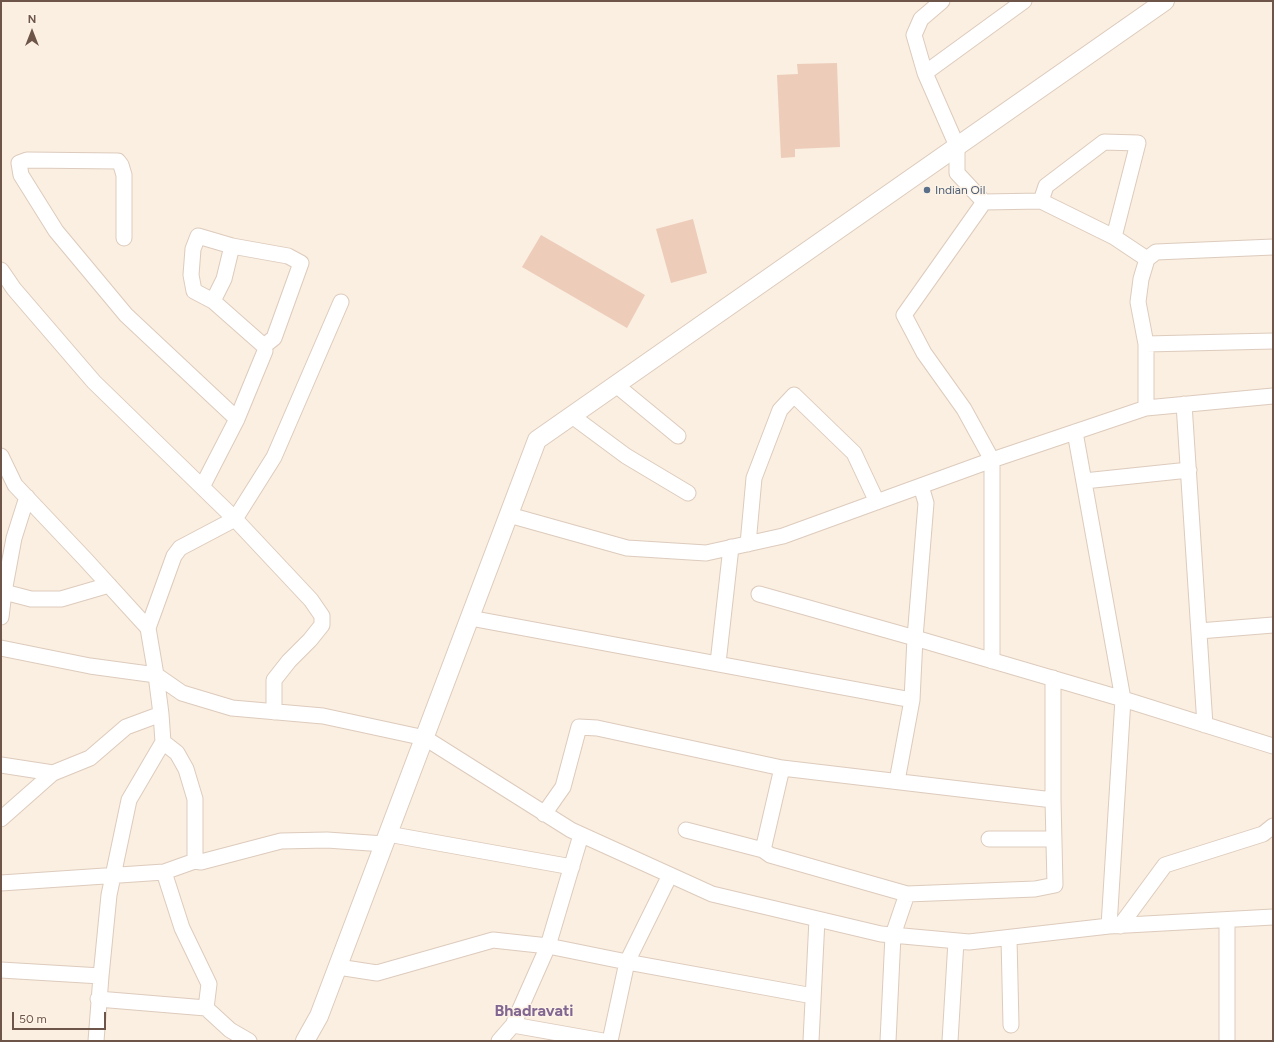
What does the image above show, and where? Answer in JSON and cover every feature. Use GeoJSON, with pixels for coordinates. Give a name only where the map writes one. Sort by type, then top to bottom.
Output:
{"type":"FeatureCollection","features":[{"type":"Feature","properties":{"kind":"street"},"geometry":{"type":"LineString","coordinates":[[942,1],[921,20],[914,35],[925,73],[957,146],[957,173],[984,202],[1041,201],[1114,237],[1147,259]]}},
{"type":"Feature","properties":{"kind":"street"},"geometry":{"type":"LineString","coordinates":[[925,73],[1024,1]]}},
{"type":"Feature","properties":{"kind":"street"},"geometry":{"type":"LineString","coordinates":[[305,1041],[319,1016],[338,967],[537,440],[1165,1]]}},
{"type":"Feature","properties":{"kind":"street"},"geometry":{"type":"LineString","coordinates":[[1041,201],[1046,186],[1104,142],[1138,143],[1114,237]]}},
{"type":"Feature","properties":{"kind":"street"},"geometry":{"type":"LineString","coordinates":[[124,238],[124,175],[121,164],[118,161],[27,160],[19,164],[21,175],[56,231],[126,315],[237,418]]}},
{"type":"Feature","properties":{"kind":"street"},"geometry":{"type":"LineString","coordinates":[[984,202],[904,315],[924,354],[964,409],[992,460],[992,661]]}},
{"type":"Feature","properties":{"kind":"street"},"geometry":{"type":"LineString","coordinates":[[202,487],[237,418],[265,351],[264,346],[213,301],[194,291],[191,275],[193,249],[198,236],[232,246],[288,256],[301,263],[274,338],[264,346]]}},
{"type":"Feature","properties":{"kind":"street"},"geometry":{"type":"LineString","coordinates":[[213,301],[224,280],[232,246]]}},
{"type":"Feature","properties":{"kind":"street"},"geometry":{"type":"LineString","coordinates":[[1146,408],[1146,344],[1138,302],[1141,279],[1147,259],[1156,252],[1273,247]]}},
{"type":"Feature","properties":{"kind":"street"},"geometry":{"type":"LineString","coordinates":[[1,270],[14,289],[94,382],[235,519],[311,600],[322,616],[322,625],[274,680],[274,712]]}},
{"type":"Feature","properties":{"kind":"street"},"geometry":{"type":"LineString","coordinates":[[96,1041],[98,999],[109,896],[129,800],[163,742],[156,675],[148,628],[174,556],[180,548],[235,519],[274,457],[341,302]]}},
{"type":"Feature","properties":{"kind":"street"},"geometry":{"type":"LineString","coordinates":[[1146,344],[1273,341]]}},
{"type":"Feature","properties":{"kind":"street"},"geometry":{"type":"LineString","coordinates":[[616,385],[678,436]]}},
{"type":"Feature","properties":{"kind":"street"},"geometry":{"type":"LineString","coordinates":[[748,544],[754,478],[780,410],[794,395],[854,453],[877,502]]}},
{"type":"Feature","properties":{"kind":"street"},"geometry":{"type":"LineString","coordinates":[[509,515],[627,548],[706,553],[783,536],[992,460],[1146,408],[1273,396]]}},
{"type":"Feature","properties":{"kind":"street"},"geometry":{"type":"LineString","coordinates":[[1184,404],[1205,724]]}},
{"type":"Feature","properties":{"kind":"street"},"geometry":{"type":"LineString","coordinates":[[572,416],[626,456],[688,493]]}},
{"type":"Feature","properties":{"kind":"street"},"geometry":{"type":"LineString","coordinates":[[1075,432],[1123,699],[1115,926]]}},
{"type":"Feature","properties":{"kind":"street"},"geometry":{"type":"LineString","coordinates":[[1,456],[15,485],[148,628]]}},
{"type":"Feature","properties":{"kind":"street"},"geometry":{"type":"LineString","coordinates":[[1084,481],[1189,470]]}},
{"type":"Feature","properties":{"kind":"street"},"geometry":{"type":"LineString","coordinates":[[897,781],[912,700],[915,638],[926,503],[921,486]]}},
{"type":"Feature","properties":{"kind":"street"},"geometry":{"type":"LineString","coordinates":[[1,617],[14,538],[27,498]]}},
{"type":"Feature","properties":{"kind":"street"},"geometry":{"type":"LineString","coordinates":[[718,663],[731,547]]}},
{"type":"Feature","properties":{"kind":"street"},"geometry":{"type":"LineString","coordinates":[[4,592],[31,599],[62,599],[109,585]]}},
{"type":"Feature","properties":{"kind":"street"},"geometry":{"type":"LineString","coordinates":[[759,594],[1053,678],[1273,746]]}},
{"type":"Feature","properties":{"kind":"street"},"geometry":{"type":"LineString","coordinates":[[470,618],[912,700]]}},
{"type":"Feature","properties":{"kind":"street"},"geometry":{"type":"LineString","coordinates":[[1199,631],[1273,625]]}},
{"type":"Feature","properties":{"kind":"street"},"geometry":{"type":"LineString","coordinates":[[1,648],[90,666],[156,675],[182,694],[232,708],[322,716],[424,738],[571,830],[712,894],[880,934],[969,942],[1115,926],[1273,918]]}},
{"type":"Feature","properties":{"kind":"street"},"geometry":{"type":"LineString","coordinates":[[686,830],[763,850],[770,856],[907,894],[1035,889],[1055,885],[1053,678]]}},
{"type":"Feature","properties":{"kind":"street"},"geometry":{"type":"LineString","coordinates":[[1,819],[53,773],[90,758],[126,727],[161,714]]}},
{"type":"Feature","properties":{"kind":"street"},"geometry":{"type":"LineString","coordinates":[[544,814],[564,787],[579,727],[597,728],[782,768],[1053,800]]}},
{"type":"Feature","properties":{"kind":"street"},"geometry":{"type":"LineString","coordinates":[[163,742],[177,753],[186,769],[195,799],[195,861]]}},
{"type":"Feature","properties":{"kind":"street"},"geometry":{"type":"LineString","coordinates":[[1,765],[53,773]]}},
{"type":"Feature","properties":{"kind":"street"},"geometry":{"type":"LineString","coordinates":[[763,850],[782,768]]}},
{"type":"Feature","properties":{"kind":"street"},"geometry":{"type":"LineString","coordinates":[[1115,926],[1165,865],[1263,834],[1273,826]]}},
{"type":"Feature","properties":{"kind":"street"},"geometry":{"type":"LineString","coordinates":[[499,1041],[513,1025],[548,946],[582,835]]}},
{"type":"Feature","properties":{"kind":"street"},"geometry":{"type":"LineString","coordinates":[[1,883],[164,872],[195,861],[201,862],[281,841],[386,839],[572,867]]}},
{"type":"Feature","properties":{"kind":"street"},"geometry":{"type":"LineString","coordinates":[[989,839],[1054,839]]}},
{"type":"Feature","properties":{"kind":"street"},"geometry":{"type":"LineString","coordinates":[[164,872],[182,928],[209,984],[206,1008]]}},
{"type":"Feature","properties":{"kind":"street"},"geometry":{"type":"LineString","coordinates":[[610,1041],[627,962],[670,875]]}},
{"type":"Feature","properties":{"kind":"street"},"geometry":{"type":"LineString","coordinates":[[888,1041],[893,935],[907,894]]}},
{"type":"Feature","properties":{"kind":"street"},"geometry":{"type":"LineString","coordinates":[[811,1041],[817,919]]}},
{"type":"Feature","properties":{"kind":"street"},"geometry":{"type":"LineString","coordinates":[[1227,920],[1227,1041]]}},
{"type":"Feature","properties":{"kind":"street"},"geometry":{"type":"LineString","coordinates":[[1008,938],[1011,1024]]}},
{"type":"Feature","properties":{"kind":"street"},"geometry":{"type":"LineString","coordinates":[[338,967],[377,973],[493,940],[548,946],[813,996]]}},
{"type":"Feature","properties":{"kind":"street"},"geometry":{"type":"LineString","coordinates":[[950,1041],[956,941]]}},
{"type":"Feature","properties":{"kind":"street"},"geometry":{"type":"LineString","coordinates":[[1,970],[101,976]]}},
{"type":"Feature","properties":{"kind":"street"},"geometry":{"type":"LineString","coordinates":[[98,999],[206,1008],[230,1030],[249,1041]]}},
{"type":"Feature","properties":{"kind":"street"},"geometry":{"type":"LineString","coordinates":[[513,1025],[603,1041]]}},
{"type":"Feature","properties":{"kind":"building"},"geometry":{"type":"Polygon","coordinates":[[[837,63],[840,147],[795,149],[795,157],[781,158],[777,75],[798,74],[797,64],[837,63]]]}},
{"type":"Feature","properties":{"kind":"building"},"geometry":{"type":"Polygon","coordinates":[[[693,219],[707,273],[671,283],[656,229],[693,219]]]}},
{"type":"Feature","properties":{"kind":"building"},"geometry":{"type":"Polygon","coordinates":[[[541,235],[645,295],[627,328],[522,267],[541,235]]]}},
{"type":"Feature","properties":{"kind":"place","name":"Indian Oil"},"geometry":{"type":"Point","coordinates":[927,190]}},
{"type":"Feature","properties":{"kind":"district","name":"Bhadravati"},"geometry":{"type":"Point","coordinates":[534,1011]}}]}
